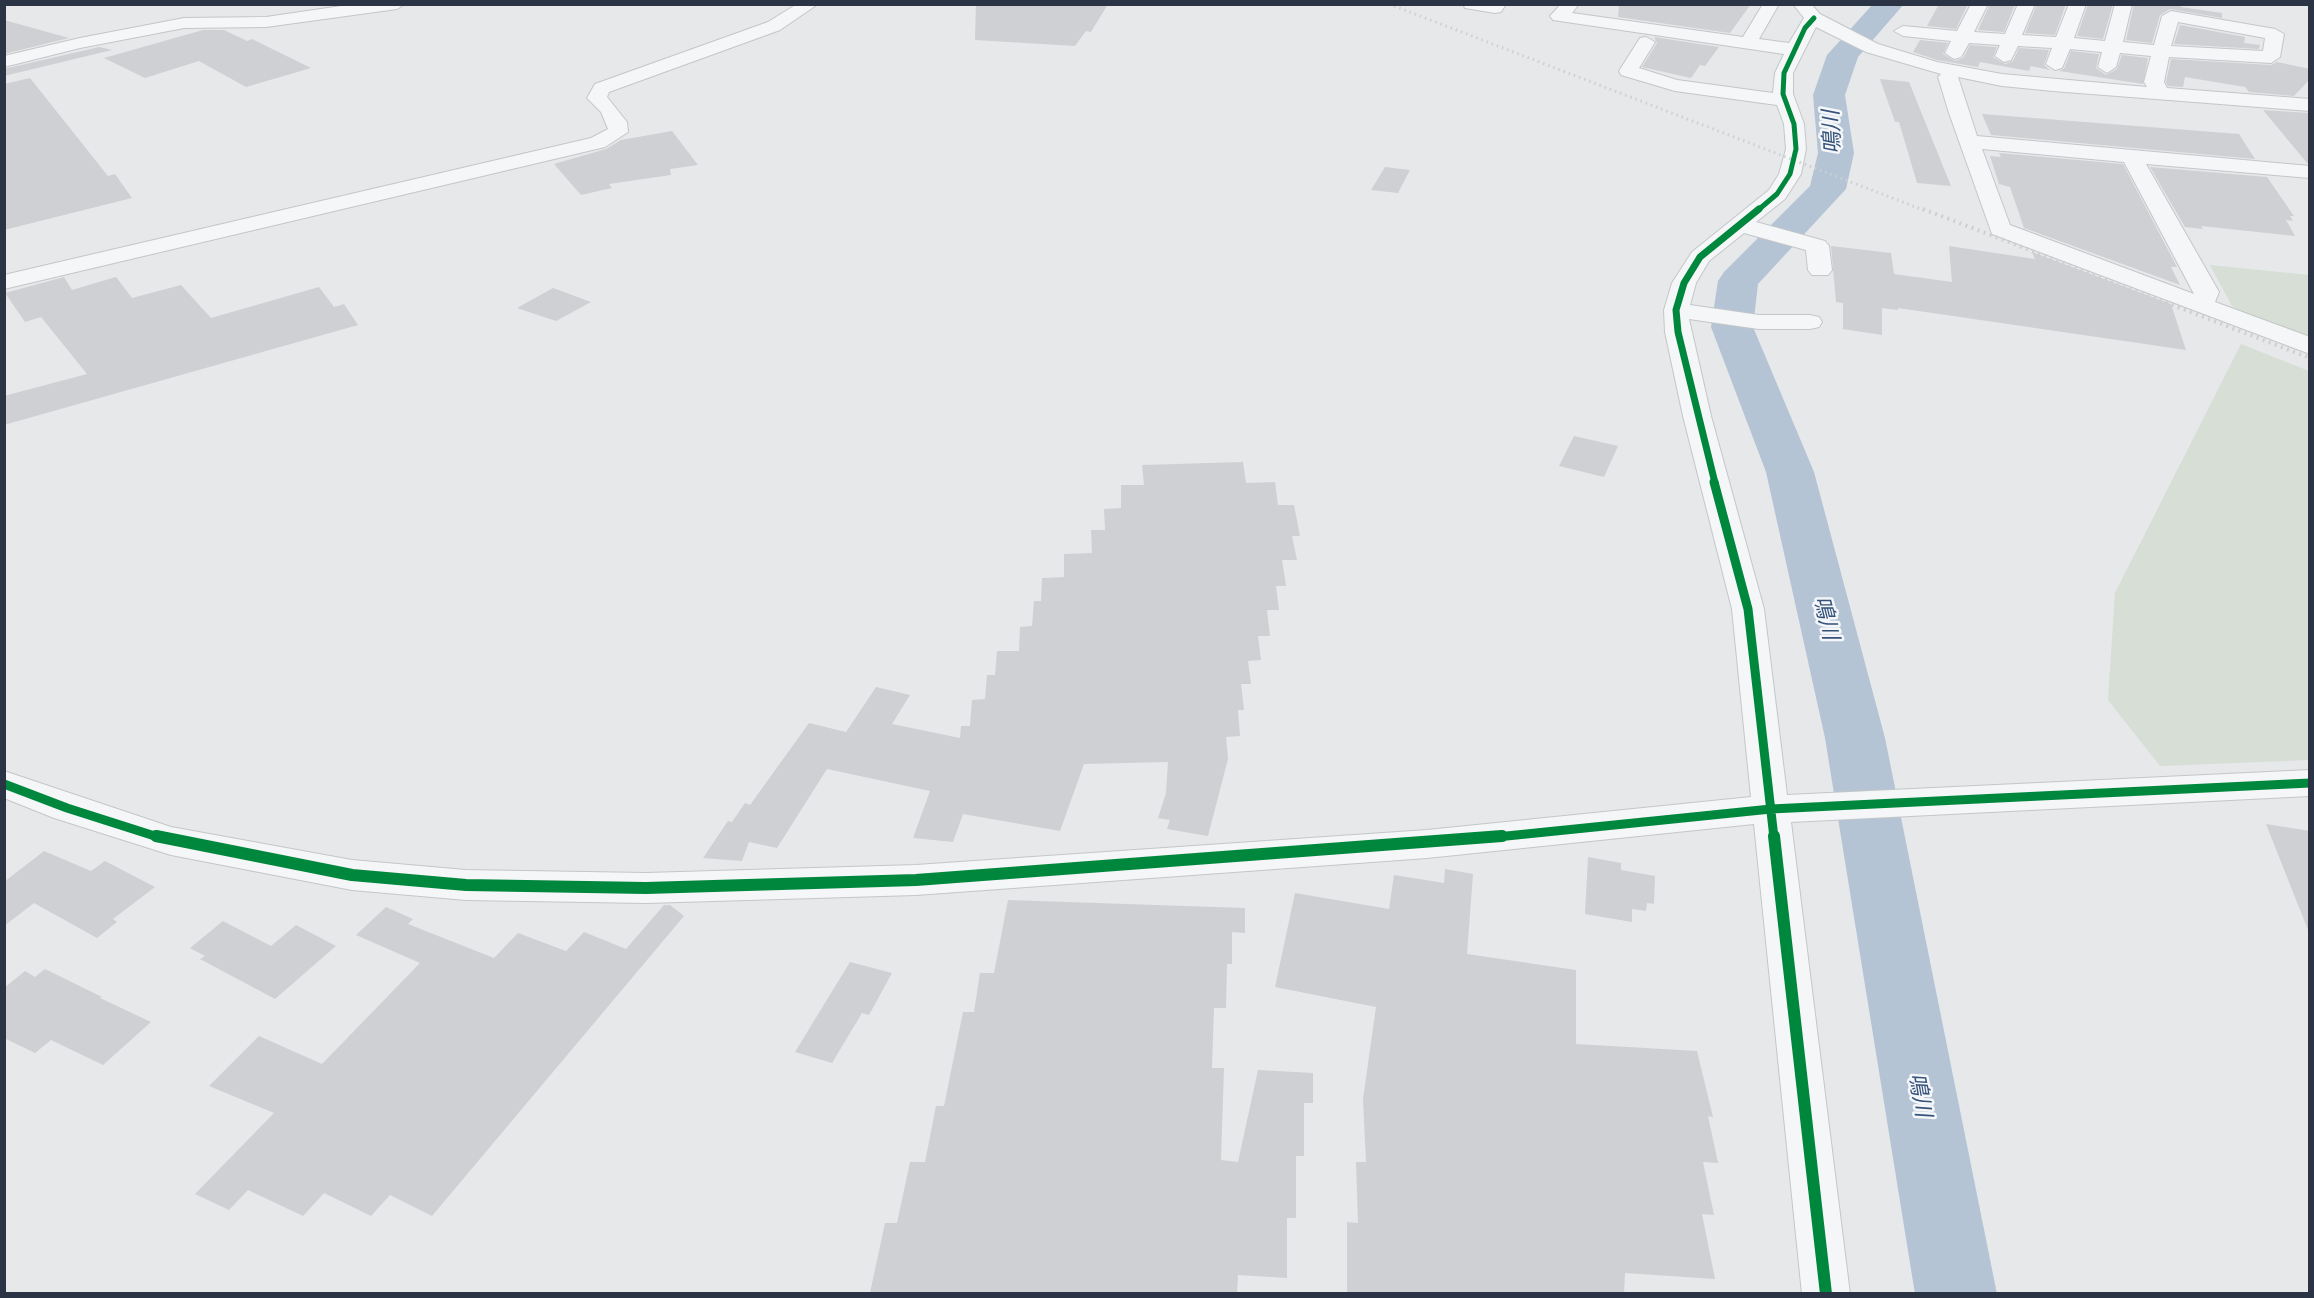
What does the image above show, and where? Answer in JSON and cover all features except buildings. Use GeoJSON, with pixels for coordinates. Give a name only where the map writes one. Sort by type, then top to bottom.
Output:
{"type":"FeatureCollection","features":[{"type":"Feature","properties":{"kind":"street"},"geometry":{"type":"LineString","coordinates":[[184,23],[236,24],[283,20],[397,4]]}},
{"type":"Feature","properties":{"kind":"street"},"geometry":{"type":"LineString","coordinates":[[4,282],[598,143],[618,132],[617,122],[609,109],[597,98],[602,88],[774,26],[810,4]]}},
{"type":"Feature","properties":{"kind":"street"},"geometry":{"type":"LineString","coordinates":[[1471,4],[1495,8],[1498,4]]}},
{"type":"Feature","properties":{"kind":"street"},"geometry":{"type":"LineString","coordinates":[[1571,4],[1559,16],[1796,50]]}},
{"type":"Feature","properties":{"kind":"street"},"geometry":{"type":"LineString","coordinates":[[1980,4],[1963,37],[1948,77],[2000,229],[2310,346]]}},
{"type":"Feature","properties":{"kind":"street"},"geometry":{"type":"LineString","coordinates":[[2008,48],[2027,4]]}},
{"type":"Feature","properties":{"kind":"street"},"geometry":{"type":"LineString","coordinates":[[2053,68],[2078,4]]}},
{"type":"Feature","properties":{"kind":"street"},"geometry":{"type":"LineString","coordinates":[[2106,71],[2124,4]]}},
{"type":"Feature","properties":{"kind":"street"},"geometry":{"type":"LineString","coordinates":[[4,62],[71,45],[184,23],[258,5],[283,20]]}},
{"type":"Feature","properties":{"kind":"street"},"geometry":{"type":"LineString","coordinates":[[1748,43],[1771,6]]}},
{"type":"Feature","properties":{"kind":"street"},"geometry":{"type":"LineString","coordinates":[[1891,54],[1913,13]]}},
{"type":"Feature","properties":{"kind":"street"},"geometry":{"type":"LineString","coordinates":[[1903,31],[1963,37],[2008,48],[2063,43],[2161,51],[2214,63],[2271,57],[2275,34],[2171,16],[2161,51],[2154,82],[2161,94]]}},
{"type":"Feature","properties":{"kind":"street"},"geometry":{"type":"LineString","coordinates":[[1826,1293],[1748,609],[1697,416],[1678,332],[1676,310],[1684,283],[1700,257],[1755,229],[1790,174],[1796,149],[1794,124],[1785,100],[1784,73],[1805,28],[1818,18],[1872,48],[1891,54],[1952,64],[2002,80],[2310,105]]}},
{"type":"Feature","properties":{"kind":"street"},"geometry":{"type":"LineString","coordinates":[[2214,63],[2219,24]]}},
{"type":"Feature","properties":{"kind":"street"},"geometry":{"type":"LineString","coordinates":[[1646,42],[1628,71],[1675,85],[1785,100]]}},
{"type":"Feature","properties":{"kind":"street"},"geometry":{"type":"LineString","coordinates":[[1971,142],[2306,176]]}},
{"type":"Feature","properties":{"kind":"street"},"geometry":{"type":"LineString","coordinates":[[2132,157],[2207,292],[2201,305]]}},
{"type":"Feature","properties":{"kind":"street"},"geometry":{"type":"LineString","coordinates":[[1755,229],[1817,246],[1820,270]]}},
{"type":"Feature","properties":{"kind":"street"},"geometry":{"type":"LineString","coordinates":[[1676,310],[1759,322],[1810,322]]}},
{"type":"Feature","properties":{"kind":"street"},"geometry":{"type":"LineString","coordinates":[[4,784],[67,808],[171,841],[352,875],[466,885],[646,888],[916,880],[1427,844],[1771,809],[2310,783]]}},
{"type":"Feature","properties":{"kind":"shaded area"},"geometry":{"type":"Polygon","coordinates":[[[2210,265],[2309,275],[2309,338],[2244,313],[2232,306],[2210,265]]]}},
{"type":"Feature","properties":{"kind":"shaded area"},"geometry":{"type":"Polygon","coordinates":[[[2241,344],[2309,371],[2309,760],[2160,766],[2108,700],[2115,593],[2241,344]]]}},
{"type":"Feature","properties":{"kind":"waterway","name":"鳴川"},"geometry":{"type":"LineString","coordinates":[[1890,4],[1843,55],[1829,95],[1836,153],[1828,189],[1738,281],[1732,327],[1790,472],[1855,738],[1956,1294]]}},
{"type":"Feature","properties":{"kind":"railway"},"geometry":{"type":"LineString","coordinates":[[1389,4],[1926,211]]}},
{"type":"Feature","properties":{"kind":"railway"},"geometry":{"type":"LineString","coordinates":[[1923,209],[2310,358]]}},
{"type":"Feature","properties":{"kind":"cycle path"},"geometry":{"type":"LineString","coordinates":[[1814,18],[1805,28],[1784,73],[1783,94],[1794,124],[1796,149],[1790,174],[1777,194],[1700,257],[1684,283],[1676,310],[1678,332],[1697,416],[1748,609],[1826,1294]]}},
{"type":"Feature","properties":{"kind":"cycle path"},"geometry":{"type":"LineString","coordinates":[[4,784],[67,808],[171,841],[352,875],[466,885],[646,888],[916,880],[1427,844],[1771,809],[2310,783]]}}]}
